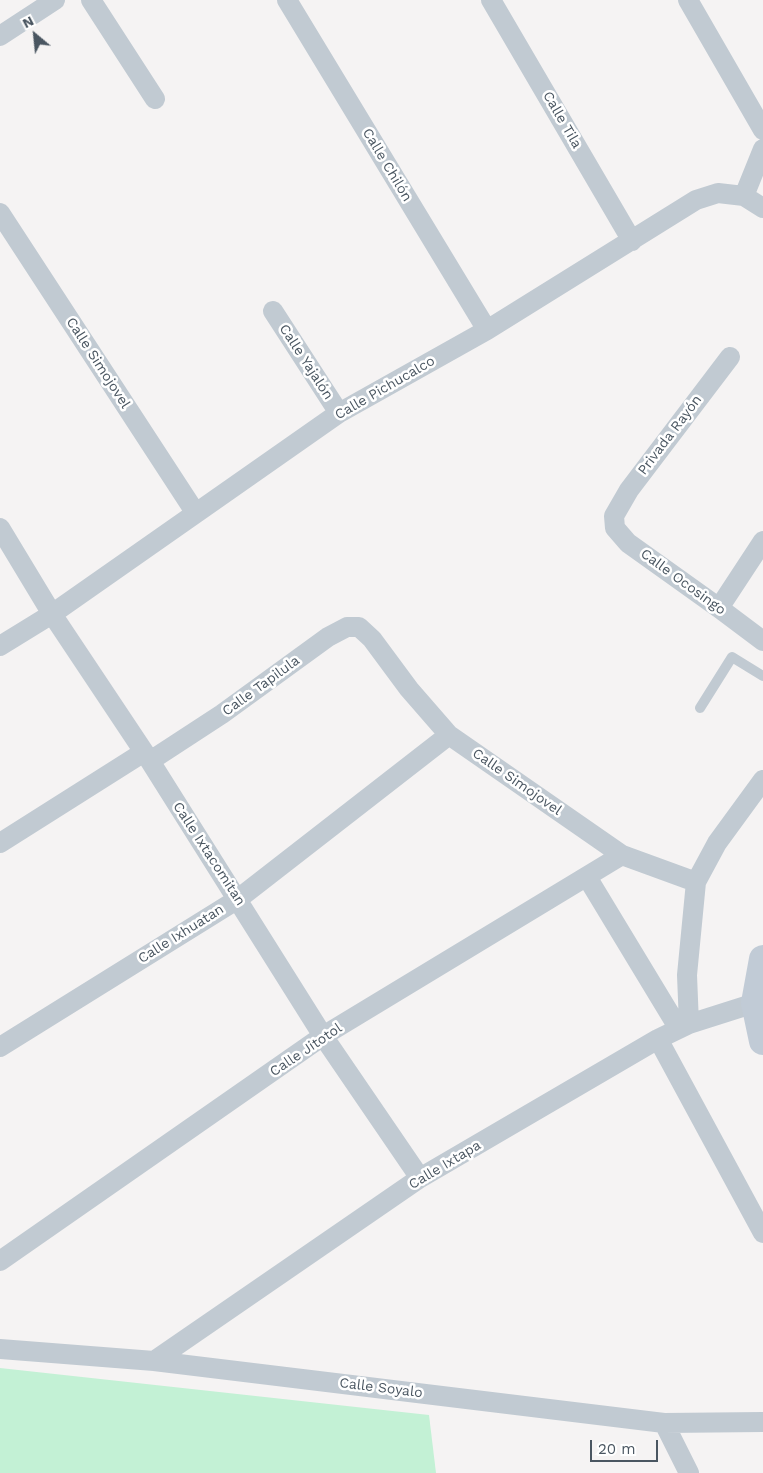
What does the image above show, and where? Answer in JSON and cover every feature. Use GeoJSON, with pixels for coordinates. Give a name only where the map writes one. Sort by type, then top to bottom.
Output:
{"type":"FeatureCollection","features":[{"type":"Feature","properties":{"kind":"main road"},"geometry":{"type":"LineString","coordinates":[[763,959],[755,1002],[763,1041]]}},
{"type":"Feature","properties":{"kind":"street"},"geometry":{"type":"LineString","coordinates":[[0,36],[55,0]]}},
{"type":"Feature","properties":{"kind":"street"},"geometry":{"type":"LineString","coordinates":[[91,0],[155,99]]}},
{"type":"Feature","properties":{"kind":"street","name":"Calle Chilón"},"geometry":{"type":"LineString","coordinates":[[287,0],[487,330]]}},
{"type":"Feature","properties":{"kind":"street","name":"Calle Tila"},"geometry":{"type":"LineString","coordinates":[[491,0],[632,241]]}},
{"type":"Feature","properties":{"kind":"street"},"geometry":{"type":"LineString","coordinates":[[688,0],[763,130]]}},
{"type":"Feature","properties":{"kind":"street"},"geometry":{"type":"LineString","coordinates":[[763,149],[744,196],[763,208]]}},
{"type":"Feature","properties":{"kind":"street","name":"Calle Pichucalco"},"geometry":{"type":"LineString","coordinates":[[0,646],[52,614],[338,413],[487,330],[696,200],[718,194],[744,196]]}},
{"type":"Feature","properties":{"kind":"street","name":"Calle Simojovel"},"geometry":{"type":"LineString","coordinates":[[0,213],[195,512]]}},
{"type":"Feature","properties":{"kind":"street","name":"Calle Yajalón"},"geometry":{"type":"LineString","coordinates":[[273,311],[338,413]]}},
{"type":"Feature","properties":{"kind":"street","name":"Privada Rayón"},"geometry":{"type":"LineString","coordinates":[[614,516],[629,490],[730,356]]}},
{"type":"Feature","properties":{"kind":"street","name":"Calle Ocosingo"},"geometry":{"type":"LineString","coordinates":[[614,516],[615,528],[628,543],[763,641]]}},
{"type":"Feature","properties":{"kind":"street","name":"Calle Ixtacomitan"},"geometry":{"type":"LineString","coordinates":[[0,528],[52,614],[147,757],[324,1036],[420,1178]]}},
{"type":"Feature","properties":{"kind":"street"},"geometry":{"type":"LineString","coordinates":[[719,608],[763,540]]}},
{"type":"Feature","properties":{"kind":"street","name":"Calle Tapilula"},"geometry":{"type":"LineString","coordinates":[[0,843],[222,714],[328,637],[347,627],[359,626],[372,639]]}},
{"type":"Feature","properties":{"kind":"street","name":"Calle Simojovel"},"geometry":{"type":"LineString","coordinates":[[372,639],[409,689],[449,735],[622,855],[696,882]]}},
{"type":"Feature","properties":{"kind":"street","name":"Calle Ixhuatan"},"geometry":{"type":"LineString","coordinates":[[0,1047],[238,899],[449,735]]}},
{"type":"Feature","properties":{"kind":"street"},"geometry":{"type":"LineString","coordinates":[[684,1026],[696,882],[717,842],[763,780]]}},
{"type":"Feature","properties":{"kind":"street","name":"Calle Jitotol"},"geometry":{"type":"LineString","coordinates":[[0,1261],[324,1036],[622,855]]}},
{"type":"Feature","properties":{"kind":"street"},"geometry":{"type":"LineString","coordinates":[[587,877],[684,1026]]}},
{"type":"Feature","properties":{"kind":"street","name":"Calle Ixtapa"},"geometry":{"type":"LineString","coordinates":[[154,1361],[420,1178],[658,1039],[684,1026],[755,1002]]}},
{"type":"Feature","properties":{"kind":"street"},"geometry":{"type":"LineString","coordinates":[[658,1039],[763,1232]]}},
{"type":"Feature","properties":{"kind":"street","name":"Calle Soyalo"},"geometry":{"type":"LineString","coordinates":[[0,1349],[154,1361],[664,1423],[763,1422]]}},
{"type":"Feature","properties":{"kind":"street"},"geometry":{"type":"LineString","coordinates":[[664,1423],[689,1473]]}},
{"type":"Feature","properties":{"kind":"lane"},"geometry":{"type":"LineString","coordinates":[[700,708],[732,657],[763,676]]}},
{"type":"Feature","properties":{"kind":"green space"},"geometry":{"type":"Polygon","coordinates":[[[0,1368],[429,1415],[436,1473],[0,1473],[0,1368]]]}}]}
